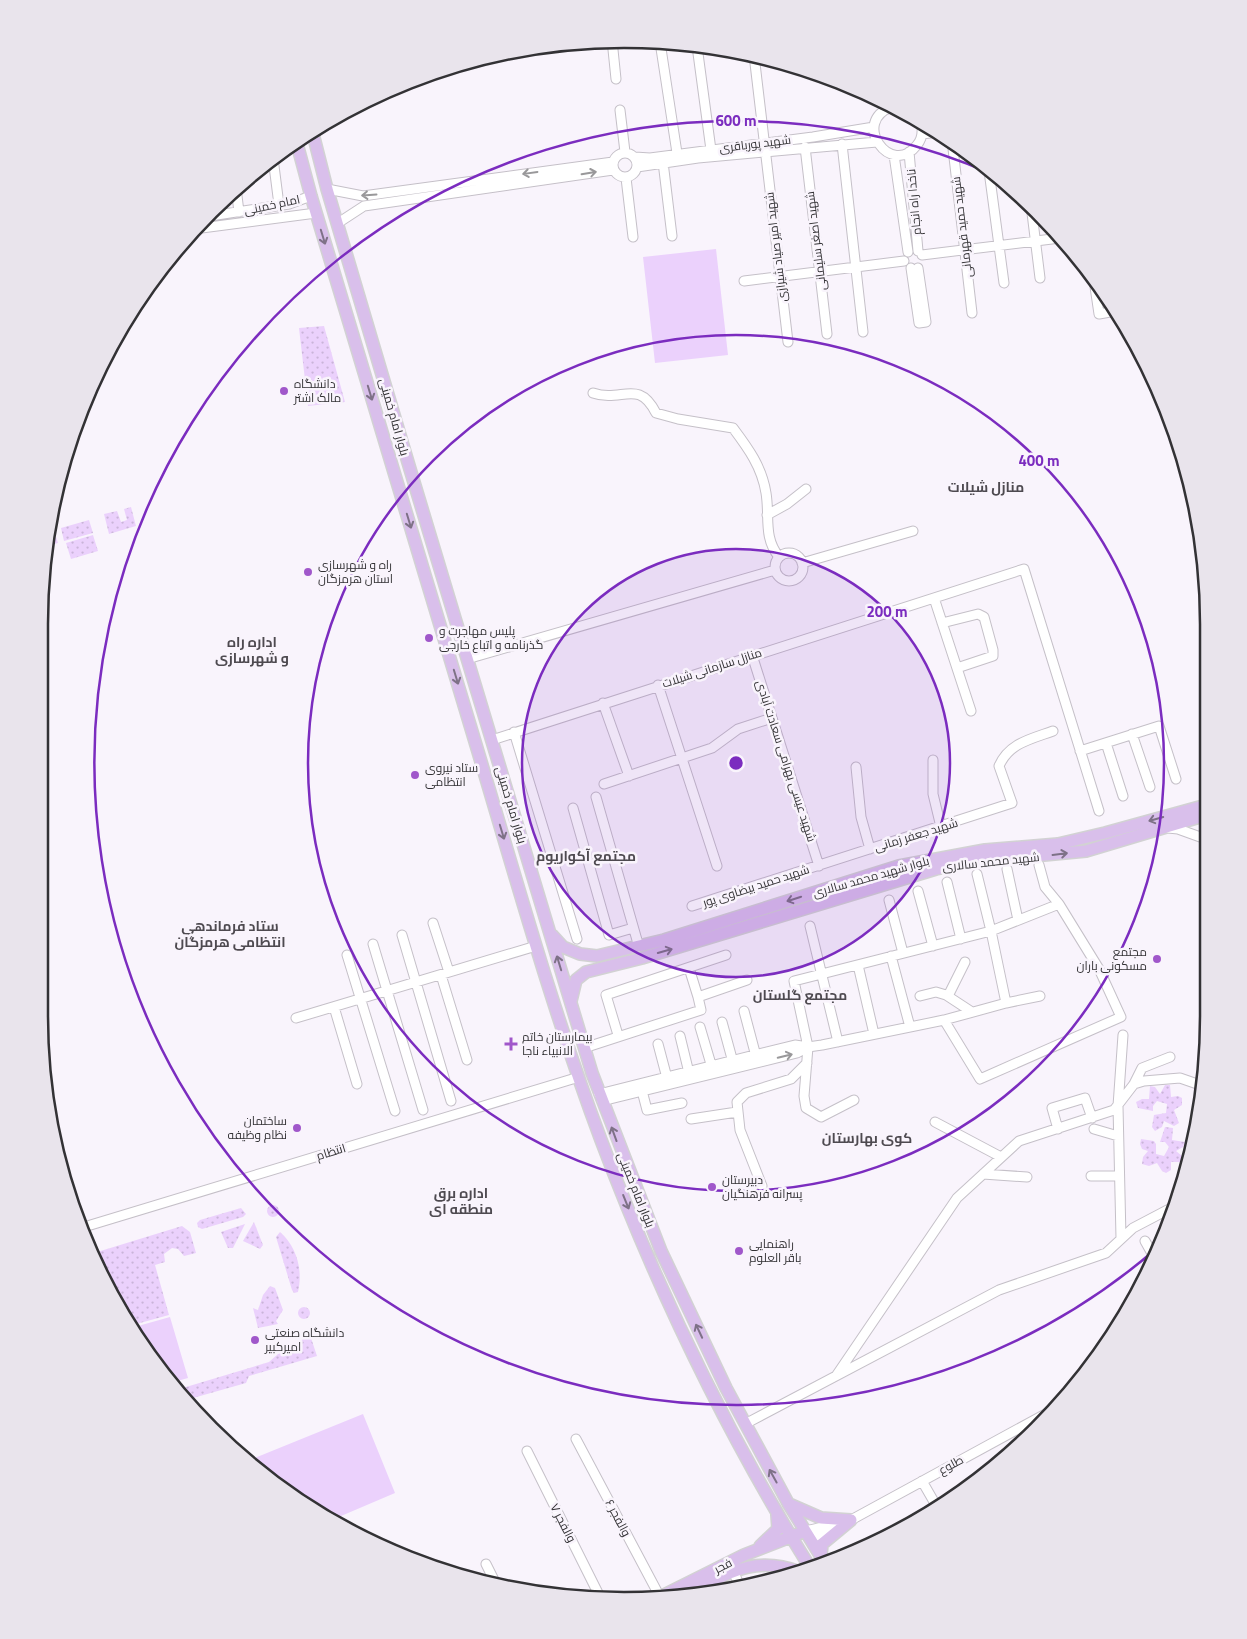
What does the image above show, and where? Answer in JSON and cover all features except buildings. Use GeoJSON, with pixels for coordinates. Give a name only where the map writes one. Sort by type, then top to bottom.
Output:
{"type":"FeatureCollection","features":[{"type":"Feature","properties":{"kind":"main road","name":"بلوار امام خمینی"},"geometry":{"type":"LineString","coordinates":[[314,138],[327,189],[410,469],[584,1048],[601,1098],[661,1252],[726,1388],[788,1503],[821,1557]]}},
{"type":"Feature","properties":{"kind":"main road","name":"بلوار امام خمینی"},"geometry":{"type":"LineString","coordinates":[[298,148],[536,946],[579,1077],[647,1256],[713,1394],[807,1562]]}},
{"type":"Feature","properties":{"kind":"main road"},"geometry":{"type":"LineString","coordinates":[[395,475],[410,469]]}},
{"type":"Feature","properties":{"kind":"main road","name":"بلوار شهید محمد سالاری"},"geometry":{"type":"LineString","coordinates":[[549,932],[563,947],[580,954],[597,956],[640,952],[899,866],[985,850],[1058,844],[1105,834],[1200,807]]}},
{"type":"Feature","properties":{"kind":"main road","name":"شهید محمد سالاری"},"geometry":{"type":"LineString","coordinates":[[571,1003],[576,980],[586,972],[640,952],[936,869],[972,862],[1086,851],[1200,817]]}},
{"type":"Feature","properties":{"kind":"main road"},"geometry":{"type":"LineString","coordinates":[[788,1503],[821,1518],[851,1520]]}},
{"type":"Feature","properties":{"kind":"main road"},"geometry":{"type":"LineString","coordinates":[[756,1550],[778,1529],[778,1520],[773,1504]]}},
{"type":"Feature","properties":{"kind":"main road"},"geometry":{"type":"LineString","coordinates":[[823,1556],[822,1544],[851,1520]]}},
{"type":"Feature","properties":{"kind":"main road","name":"فجر"},"geometry":{"type":"LineString","coordinates":[[705,1586],[733,1571],[756,1550],[794,1541],[808,1535]]}},
{"type":"Feature","properties":{"kind":"main road","name":"فجر"},"geometry":{"type":"LineString","coordinates":[[680,1588],[747,1560],[785,1568]]}},
{"type":"Feature","properties":{"kind":"street"},"geometry":{"type":"LineString","coordinates":[[613,48],[616,79]]}},
{"type":"Feature","properties":{"kind":"street"},"geometry":{"type":"LineString","coordinates":[[661,49],[677,153]]}},
{"type":"Feature","properties":{"kind":"street"},"geometry":{"type":"LineString","coordinates":[[698,52],[711,150]]}},
{"type":"Feature","properties":{"kind":"street","name":"شهید امیر صیاد شیرازی"},"geometry":{"type":"LineString","coordinates":[[755,63],[788,342]]}},
{"type":"Feature","properties":{"kind":"street"},"geometry":{"type":"LineString","coordinates":[[620,110],[625,152]]}},
{"type":"Feature","properties":{"kind":"street"},"geometry":{"type":"LineString","coordinates":[[884,110],[881,113],[874,127],[877,142],[887,152],[894,155],[909,152],[920,142],[922,134],[926,134]]}},
{"type":"Feature","properties":{"kind":"street","name":"شهید پورباقری"},"geometry":{"type":"LineString","coordinates":[[811,143],[874,127]]}},
{"type":"Feature","properties":{"kind":"street","name":"شهید پورباقری"},"geometry":{"type":"LineString","coordinates":[[635,157],[650,158],[677,153],[811,143],[877,142]]}},
{"type":"Feature","properties":{"kind":"street","name":"شهید اصغر سلیمانی"},"geometry":{"type":"LineString","coordinates":[[811,143],[820,272],[827,334]]}},
{"type":"Feature","properties":{"kind":"street"},"geometry":{"type":"LineString","coordinates":[[842,144],[863,332]]}},
{"type":"Feature","properties":{"kind":"street","name":"شهید پورباقری"},"geometry":{"type":"LineString","coordinates":[[638,167],[765,147]]}},
{"type":"Feature","properties":{"kind":"street"},"geometry":{"type":"LineString","coordinates":[[613,166],[616,174],[626,178],[632,176],[638,167],[635,157],[625,152]]}},
{"type":"Feature","properties":{"kind":"street"},"geometry":{"type":"LineString","coordinates":[[613,166],[620,154],[625,152]]}},
{"type":"Feature","properties":{"kind":"street","name":"ناخدا راه انجام"},"geometry":{"type":"LineString","coordinates":[[909,152],[913,203],[920,253]]}},
{"type":"Feature","properties":{"kind":"street","name":"شهید حمید قهرمانی"},"geometry":{"type":"LineString","coordinates":[[953,152],[972,313]]}},
{"type":"Feature","properties":{"kind":"street","name":"ناخدا راه انجام"},"geometry":{"type":"LineString","coordinates":[[894,155],[903,204],[908,252]]}},
{"type":"Feature","properties":{"kind":"street"},"geometry":{"type":"LineString","coordinates":[[663,162],[672,236]]}},
{"type":"Feature","properties":{"kind":"street"},"geometry":{"type":"LineString","coordinates":[[274,166],[279,205]]}},
{"type":"Feature","properties":{"kind":"street"},"geometry":{"type":"LineString","coordinates":[[338,223],[364,206],[402,195],[465,182],[554,174],[613,166]]}},
{"type":"Feature","properties":{"kind":"street"},"geometry":{"type":"LineString","coordinates":[[327,189],[363,196],[466,192],[554,174]]}},
{"type":"Feature","properties":{"kind":"street"},"geometry":{"type":"LineString","coordinates":[[626,178],[633,237]]}},
{"type":"Feature","properties":{"kind":"street"},"geometry":{"type":"LineString","coordinates":[[990,180],[1004,283]]}},
{"type":"Feature","properties":{"kind":"street"},"geometry":{"type":"LineString","coordinates":[[465,182],[466,192]]}},
{"type":"Feature","properties":{"kind":"street"},"geometry":{"type":"LineString","coordinates":[[237,196],[239,212]]}},
{"type":"Feature","properties":{"kind":"street","name":"امام خمینی"},"geometry":{"type":"LineString","coordinates":[[217,216],[279,205],[311,196]]}},
{"type":"Feature","properties":{"kind":"street"},"geometry":{"type":"LineString","coordinates":[[903,204],[913,203]]}},
{"type":"Feature","properties":{"kind":"street"},"geometry":{"type":"LineString","coordinates":[[268,207],[270,219]]}},
{"type":"Feature","properties":{"kind":"street"},"geometry":{"type":"LineString","coordinates":[[206,227],[316,213]]}},
{"type":"Feature","properties":{"kind":"street"},"geometry":{"type":"LineString","coordinates":[[1032,217],[1040,278]]}},
{"type":"Feature","properties":{"kind":"street"},"geometry":{"type":"LineString","coordinates":[[210,222],[212,226]]}},
{"type":"Feature","properties":{"kind":"street"},"geometry":{"type":"LineString","coordinates":[[904,261],[908,252],[964,250],[1052,239]]}},
{"type":"Feature","properties":{"kind":"street"},"geometry":{"type":"LineString","coordinates":[[915,268],[922,264],[920,253]]}},
{"type":"Feature","properties":{"kind":"street"},"geometry":{"type":"LineString","coordinates":[[744,281],[904,261],[915,268],[926,322],[919,323],[915,268]]}},
{"type":"Feature","properties":{"kind":"street"},"geometry":{"type":"LineString","coordinates":[[1096,295],[1099,314],[1108,312]]}},
{"type":"Feature","properties":{"kind":"street"},"geometry":{"type":"LineString","coordinates":[[593,393],[606,398],[636,392],[649,399],[656,413],[678,419],[733,428],[753,454],[760,468],[767,494],[767,533],[772,549],[779,557]]}},
{"type":"Feature","properties":{"kind":"street"},"geometry":{"type":"LineString","coordinates":[[767,515],[787,504],[806,489]]}},
{"type":"Feature","properties":{"kind":"street"},"geometry":{"type":"LineString","coordinates":[[802,563],[913,531]]}},
{"type":"Feature","properties":{"kind":"street"},"geometry":{"type":"LineString","coordinates":[[775,570],[784,580],[792,581],[802,572],[802,563],[792,554],[779,557]]}},
{"type":"Feature","properties":{"kind":"street"},"geometry":{"type":"LineString","coordinates":[[775,570],[779,557]]}},
{"type":"Feature","properties":{"kind":"street","name":"منازل سازمانی شیلات"},"geometry":{"type":"LineString","coordinates":[[492,740],[658,685],[1024,569],[1080,751]]}},
{"type":"Feature","properties":{"kind":"street"},"geometry":{"type":"LineString","coordinates":[[467,658],[775,570]]}},
{"type":"Feature","properties":{"kind":"street"},"geometry":{"type":"LineString","coordinates":[[934,598],[971,711]]}},
{"type":"Feature","properties":{"kind":"street"},"geometry":{"type":"LineString","coordinates":[[942,623],[978,614],[984,617],[994,650],[993,656],[957,668]]}},
{"type":"Feature","properties":{"kind":"street","name":"شهید عیسی بهرامی سعادت آبادی"},"geometry":{"type":"LineString","coordinates":[[752,656],[819,866]]}},
{"type":"Feature","properties":{"kind":"street"},"geometry":{"type":"LineString","coordinates":[[658,685],[716,866]]}},
{"type":"Feature","properties":{"kind":"street"},"geometry":{"type":"LineString","coordinates":[[603,703],[629,776]]}},
{"type":"Feature","properties":{"kind":"street"},"geometry":{"type":"LineString","coordinates":[[604,784],[719,745],[742,728],[772,718]]}},
{"type":"Feature","properties":{"kind":"street"},"geometry":{"type":"LineString","coordinates":[[1100,811],[1080,751],[1159,726],[1176,779]]}},
{"type":"Feature","properties":{"kind":"street","name":"شهید جعفر زمانی"},"geometry":{"type":"LineString","coordinates":[[819,866],[1012,803],[999,766],[1004,754],[1015,745],[1052,730]]}},
{"type":"Feature","properties":{"kind":"street"},"geometry":{"type":"LineString","coordinates":[[514,732],[577,939]]}},
{"type":"Feature","properties":{"kind":"street"},"geometry":{"type":"LineString","coordinates":[[1132,734],[1150,787]]}},
{"type":"Feature","properties":{"kind":"street"},"geometry":{"type":"LineString","coordinates":[[1106,743],[1123,796]]}},
{"type":"Feature","properties":{"kind":"street"},"geometry":{"type":"LineString","coordinates":[[933,760],[933,794],[941,827]]}},
{"type":"Feature","properties":{"kind":"street"},"geometry":{"type":"LineString","coordinates":[[856,767],[861,817],[870,849]]}},
{"type":"Feature","properties":{"kind":"street"},"geometry":{"type":"LineString","coordinates":[[596,797],[640,952]]}},
{"type":"Feature","properties":{"kind":"street"},"geometry":{"type":"LineString","coordinates":[[573,808],[609,935],[633,928]]}},
{"type":"Feature","properties":{"kind":"street"},"geometry":{"type":"LineString","coordinates":[[1165,828],[1178,829],[1200,837]]}},
{"type":"Feature","properties":{"kind":"street"},"geometry":{"type":"LineString","coordinates":[[944,1020],[980,1079],[1121,1017],[1099,969],[1059,904],[1045,887],[1039,865]]}},
{"type":"Feature","properties":{"kind":"street","name":"شهید حمید بیضاوی پور"},"geometry":{"type":"LineString","coordinates":[[692,906],[819,866]]}},
{"type":"Feature","properties":{"kind":"street"},"geometry":{"type":"LineString","coordinates":[[1007,869],[1018,920]]}},
{"type":"Feature","properties":{"kind":"street"},"geometry":{"type":"LineString","coordinates":[[977,874],[1006,1003]]}},
{"type":"Feature","properties":{"kind":"street"},"geometry":{"type":"LineString","coordinates":[[947,882],[961,939]]}},
{"type":"Feature","properties":{"kind":"street"},"geometry":{"type":"LineString","coordinates":[[918,891],[933,946]]}},
{"type":"Feature","properties":{"kind":"street"},"geometry":{"type":"LineString","coordinates":[[889,900],[903,953]]}},
{"type":"Feature","properties":{"kind":"street"},"geometry":{"type":"LineString","coordinates":[[854,1100],[821,1117],[806,1108],[804,1096],[808,1047],[794,981],[991,931],[1059,904]]}},
{"type":"Feature","properties":{"kind":"street"},"geometry":{"type":"LineString","coordinates":[[433,923],[467,1060]]}},
{"type":"Feature","properties":{"kind":"street"},"geometry":{"type":"LineString","coordinates":[[810,926],[838,1042]]}},
{"type":"Feature","properties":{"kind":"street"},"geometry":{"type":"LineString","coordinates":[[402,935],[451,1101]]}},
{"type":"Feature","properties":{"kind":"street"},"geometry":{"type":"LineString","coordinates":[[373,944],[423,1110]]}},
{"type":"Feature","properties":{"kind":"street"},"geometry":{"type":"LineString","coordinates":[[296,1018],[536,946]]}},
{"type":"Feature","properties":{"kind":"street"},"geometry":{"type":"LineString","coordinates":[[347,955],[395,1112]]}},
{"type":"Feature","properties":{"kind":"street"},"geometry":{"type":"LineString","coordinates":[[618,1035],[606,995],[726,956]]}},
{"type":"Feature","properties":{"kind":"street"},"geometry":{"type":"LineString","coordinates":[[891,956],[910,1027]]}},
{"type":"Feature","properties":{"kind":"street"},"geometry":{"type":"LineString","coordinates":[[948,996],[965,962]]}},
{"type":"Feature","properties":{"kind":"street"},"geometry":{"type":"LineString","coordinates":[[858,965],[874,1034]]}},
{"type":"Feature","properties":{"kind":"street"},"geometry":{"type":"LineString","coordinates":[[584,1048],[618,1035],[701,1010],[689,968]]}},
{"type":"Feature","properties":{"kind":"street"},"geometry":{"type":"LineString","coordinates":[[698,997],[747,980]]}},
{"type":"Feature","properties":{"kind":"street"},"geometry":{"type":"LineString","coordinates":[[920,996],[936,992],[948,996],[972,1012]]}},
{"type":"Feature","properties":{"kind":"street"},"geometry":{"type":"LineString","coordinates":[[601,1098],[757,1059],[797,1053],[808,1047],[944,1020],[1040,996]]}},
{"type":"Feature","properties":{"kind":"street"},"geometry":{"type":"LineString","coordinates":[[334,1006],[357,1084]]}},
{"type":"Feature","properties":{"kind":"street"},"geometry":{"type":"LineString","coordinates":[[744,1012],[757,1059]]}},
{"type":"Feature","properties":{"kind":"street"},"geometry":{"type":"LineString","coordinates":[[722,1022],[733,1065]]}},
{"type":"Feature","properties":{"kind":"street"},"geometry":{"type":"LineString","coordinates":[[700,1027],[712,1070]]}},
{"type":"Feature","properties":{"kind":"street"},"geometry":{"type":"LineString","coordinates":[[1121,1238],[1118,1106],[1123,1035]]}},
{"type":"Feature","properties":{"kind":"street"},"geometry":{"type":"LineString","coordinates":[[680,1036],[690,1076]]}},
{"type":"Feature","properties":{"kind":"street"},"geometry":{"type":"LineString","coordinates":[[658,1044],[667,1078]]}},
{"type":"Feature","properties":{"kind":"street"},"geometry":{"type":"LineString","coordinates":[[836,1376],[957,1198],[1019,1141],[1114,1110],[1134,1084],[1142,1068],[1170,1057]]}},
{"type":"Feature","properties":{"kind":"street"},"geometry":{"type":"LineString","coordinates":[[762,1186],[746,1148],[737,1112],[737,1102],[742,1095],[791,1079],[807,1063]]}},
{"type":"Feature","properties":{"kind":"street"},"geometry":{"type":"LineString","coordinates":[[641,1088],[667,1078],[690,1076]]}},
{"type":"Feature","properties":{"kind":"street","name":"انتظام"},"geometry":{"type":"LineString","coordinates":[[87,1226],[579,1077]]}},
{"type":"Feature","properties":{"kind":"street"},"geometry":{"type":"LineString","coordinates":[[1134,1084],[1180,1078],[1196,1083]]}},
{"type":"Feature","properties":{"kind":"street"},"geometry":{"type":"LineString","coordinates":[[641,1088],[646,1110],[682,1103]]}},
{"type":"Feature","properties":{"kind":"street"},"geometry":{"type":"LineString","coordinates":[[1058,1129],[1052,1108],[1085,1098],[1092,1118]]}},
{"type":"Feature","properties":{"kind":"street"},"geometry":{"type":"LineString","coordinates":[[691,1119],[737,1112]]}},
{"type":"Feature","properties":{"kind":"street"},"geometry":{"type":"LineString","coordinates":[[935,1122],[1001,1157]]}},
{"type":"Feature","properties":{"kind":"street"},"geometry":{"type":"LineString","coordinates":[[1094,1129],[1118,1136]]}},
{"type":"Feature","properties":{"kind":"street"},"geometry":{"type":"LineString","coordinates":[[983,1174],[1027,1177]]}},
{"type":"Feature","properties":{"kind":"street"},"geometry":{"type":"LineString","coordinates":[[1091,1176],[1119,1176]]}},
{"type":"Feature","properties":{"kind":"street"},"geometry":{"type":"LineString","coordinates":[[745,1424],[1000,1290],[1106,1253],[1134,1228],[1165,1211]]}},
{"type":"Feature","properties":{"kind":"street"},"geometry":{"type":"LineString","coordinates":[[1145,1241],[1150,1249]]}},
{"type":"Feature","properties":{"kind":"street","name":"طلوع"},"geometry":{"type":"LineString","coordinates":[[808,1535],[851,1520],[1033,1421]]}},
{"type":"Feature","properties":{"kind":"street","name":"والفجر ۶"},"geometry":{"type":"LineString","coordinates":[[576,1439],[654,1590]]}},
{"type":"Feature","properties":{"kind":"street","name":"والفجر ۷"},"geometry":{"type":"LineString","coordinates":[[527,1451],[597,1591]]}},
{"type":"Feature","properties":{"kind":"street"},"geometry":{"type":"LineString","coordinates":[[922,1481],[933,1501]]}},
{"type":"Feature","properties":{"kind":"street"},"geometry":{"type":"LineString","coordinates":[[486,1564],[492,1576]]}},
{"type":"Feature","properties":{"kind":"street"},"geometry":{"type":"LineString","coordinates":[[733,1571],[737,1580]]}},
{"type":"Feature","properties":{"kind":"shaded area"},"geometry":{"type":"Polygon","coordinates":[[[716,249],[728,355],[655,363],[643,257],[716,249]]]}},
{"type":"Feature","properties":{"kind":"shaded area"},"geometry":{"type":"Polygon","coordinates":[[[324,326],[345,402],[308,406],[299,328],[324,326]]]}},
{"type":"Feature","properties":{"kind":"shaded area"},"geometry":{"type":"Polygon","coordinates":[[[131,507],[136,526],[109,534],[104,514],[117,511],[121,522],[127,520],[124,509],[131,507]]]}},
{"type":"Feature","properties":{"kind":"shaded area"},"geometry":{"type":"Polygon","coordinates":[[[89,520],[93,533],[64,541],[61,528],[89,520]]]}},
{"type":"Feature","properties":{"kind":"shaded area"},"geometry":{"type":"Polygon","coordinates":[[[55,533],[58,543],[53,544],[55,533]]]}},
{"type":"Feature","properties":{"kind":"shaded area"},"geometry":{"type":"Polygon","coordinates":[[[93,535],[98,551],[71,559],[66,543],[93,535]]]}},
{"type":"Feature","properties":{"kind":"shaded area"},"geometry":{"type":"Polygon","coordinates":[[[1165,1085],[1170,1085],[1171,1097],[1178,1096],[1182,1098],[1182,1105],[1174,1110],[1179,1123],[1174,1126],[1164,1121],[1162,1127],[1155,1131],[1152,1127],[1154,1115],[1166,1113],[1167,1104],[1157,1101],[1153,1106],[1153,1111],[1138,1108],[1136,1102],[1142,1099],[1149,1099],[1150,1086],[1155,1087],[1160,1094],[1165,1085]]]}},
{"type":"Feature","properties":{"kind":"shaded area"},"geometry":{"type":"Polygon","coordinates":[[[1165,1127],[1173,1128],[1172,1140],[1185,1142],[1183,1147],[1176,1151],[1182,1156],[1181,1162],[1171,1162],[1171,1170],[1166,1173],[1162,1171],[1157,1163],[1149,1166],[1142,1164],[1143,1157],[1148,1151],[1142,1149],[1141,1139],[1154,1141],[1156,1144],[1156,1154],[1164,1156],[1169,1147],[1165,1142],[1160,1142],[1165,1127]]]}},
{"type":"Feature","properties":{"kind":"shaded area"},"geometry":{"type":"Polygon","coordinates":[[[271,1205],[275,1205],[279,1211],[275,1217],[271,1217],[267,1213],[267,1209],[271,1205]]]}},
{"type":"Feature","properties":{"kind":"shaded area"},"geometry":{"type":"Polygon","coordinates":[[[241,1208],[246,1214],[243,1217],[202,1229],[198,1227],[197,1223],[200,1220],[241,1208]]]}},
{"type":"Feature","properties":{"kind":"shaded area"},"geometry":{"type":"Polygon","coordinates":[[[254,1222],[263,1245],[260,1249],[243,1241],[254,1222]]]}},
{"type":"Feature","properties":{"kind":"shaded area"},"geometry":{"type":"Polygon","coordinates":[[[245,1224],[233,1248],[228,1248],[221,1232],[245,1224]]]}},
{"type":"Feature","properties":{"kind":"shaded area"},"geometry":{"type":"Polygon","coordinates":[[[182,1226],[190,1232],[196,1253],[184,1256],[178,1249],[172,1248],[164,1254],[165,1262],[155,1265],[169,1315],[137,1324],[98,1252],[182,1226]]]}},
{"type":"Feature","properties":{"kind":"shaded area"},"geometry":{"type":"Polygon","coordinates":[[[280,1232],[291,1245],[297,1259],[300,1275],[298,1292],[294,1293],[292,1290],[276,1237],[280,1232]]]}},
{"type":"Feature","properties":{"kind":"shaded area"},"geometry":{"type":"Polygon","coordinates":[[[270,1286],[275,1288],[283,1310],[276,1321],[278,1324],[258,1328],[253,1308],[258,1310],[263,1295],[270,1286]]]}},
{"type":"Feature","properties":{"kind":"shaded area"},"geometry":{"type":"Polygon","coordinates":[[[302,1307],[306,1307],[310,1313],[306,1319],[302,1319],[298,1315],[298,1311],[302,1307]]]}},
{"type":"Feature","properties":{"kind":"shaded area"},"geometry":{"type":"Polygon","coordinates":[[[170,1317],[188,1378],[179,1381],[139,1326],[170,1317]]]}},
{"type":"Feature","properties":{"kind":"shaded area"},"geometry":{"type":"Polygon","coordinates":[[[310,1335],[317,1356],[249,1376],[246,1383],[193,1398],[184,1388],[269,1362],[278,1354],[310,1335]]]}},
{"type":"Feature","properties":{"kind":"shaded area"},"geometry":{"type":"Polygon","coordinates":[[[363,1414],[395,1493],[340,1517],[303,1494],[255,1458],[363,1414]]]}},
{"type":"Feature","properties":{"kind":"place","name":"دانشگاه مالک اشتر"},"geometry":{"type":"Point","coordinates":[284,391]}},
{"type":"Feature","properties":{"kind":"place","name":"راه و شهرسازی استان هرمزگان"},"geometry":{"type":"Point","coordinates":[308,572]}},
{"type":"Feature","properties":{"kind":"place","name":"پلیس مهاجرت و گذرنامه و اتباع خارجى"},"geometry":{"type":"Point","coordinates":[429,638]}},
{"type":"Feature","properties":{"kind":"place","name":"ستاد نیروی انتظامی"},"geometry":{"type":"Point","coordinates":[415,775]}},
{"type":"Feature","properties":{"kind":"place","name":"مجتمع مسکونی باران"},"geometry":{"type":"Point","coordinates":[1157,959]}},
{"type":"Feature","properties":{"kind":"place","name":"بیمارستان خاتم الانبیاء ناجا"},"geometry":{"type":"Point","coordinates":[511,1044]}},
{"type":"Feature","properties":{"kind":"place","name":"ساختمان نظام وظیفه"},"geometry":{"type":"Point","coordinates":[297,1128]}},
{"type":"Feature","properties":{"kind":"place","name":"دبیرستان پسرانه فرهنگیان"},"geometry":{"type":"Point","coordinates":[712,1187]}},
{"type":"Feature","properties":{"kind":"place","name":"راهنمایی باقر العلوم"},"geometry":{"type":"Point","coordinates":[739,1251]}},
{"type":"Feature","properties":{"kind":"place","name":"دانشگاه صنعتی امیرکبیر"},"geometry":{"type":"Point","coordinates":[255,1340]}},
{"type":"Feature","properties":{"kind":"district","name":"منازل شیلات"},"geometry":{"type":"Point","coordinates":[986,487]}},
{"type":"Feature","properties":{"kind":"district","name":"اداره راه و شهرسازی"},"geometry":{"type":"Point","coordinates":[252,650]}},
{"type":"Feature","properties":{"kind":"district","name":"مجتمع آکواریوم"},"geometry":{"type":"Point","coordinates":[586,856]}},
{"type":"Feature","properties":{"kind":"district","name":"ستاد فرماندهی انتظامی هرمزگان"},"geometry":{"type":"Point","coordinates":[230,934]}},
{"type":"Feature","properties":{"kind":"district","name":"مجتمع گلستان"},"geometry":{"type":"Point","coordinates":[800,995]}},
{"type":"Feature","properties":{"kind":"district","name":"کوی بهارستان"},"geometry":{"type":"Point","coordinates":[867,1138]}},
{"type":"Feature","properties":{"kind":"district","name":"اداره برق منطقه ای"},"geometry":{"type":"Point","coordinates":[461,1202]}}]}
